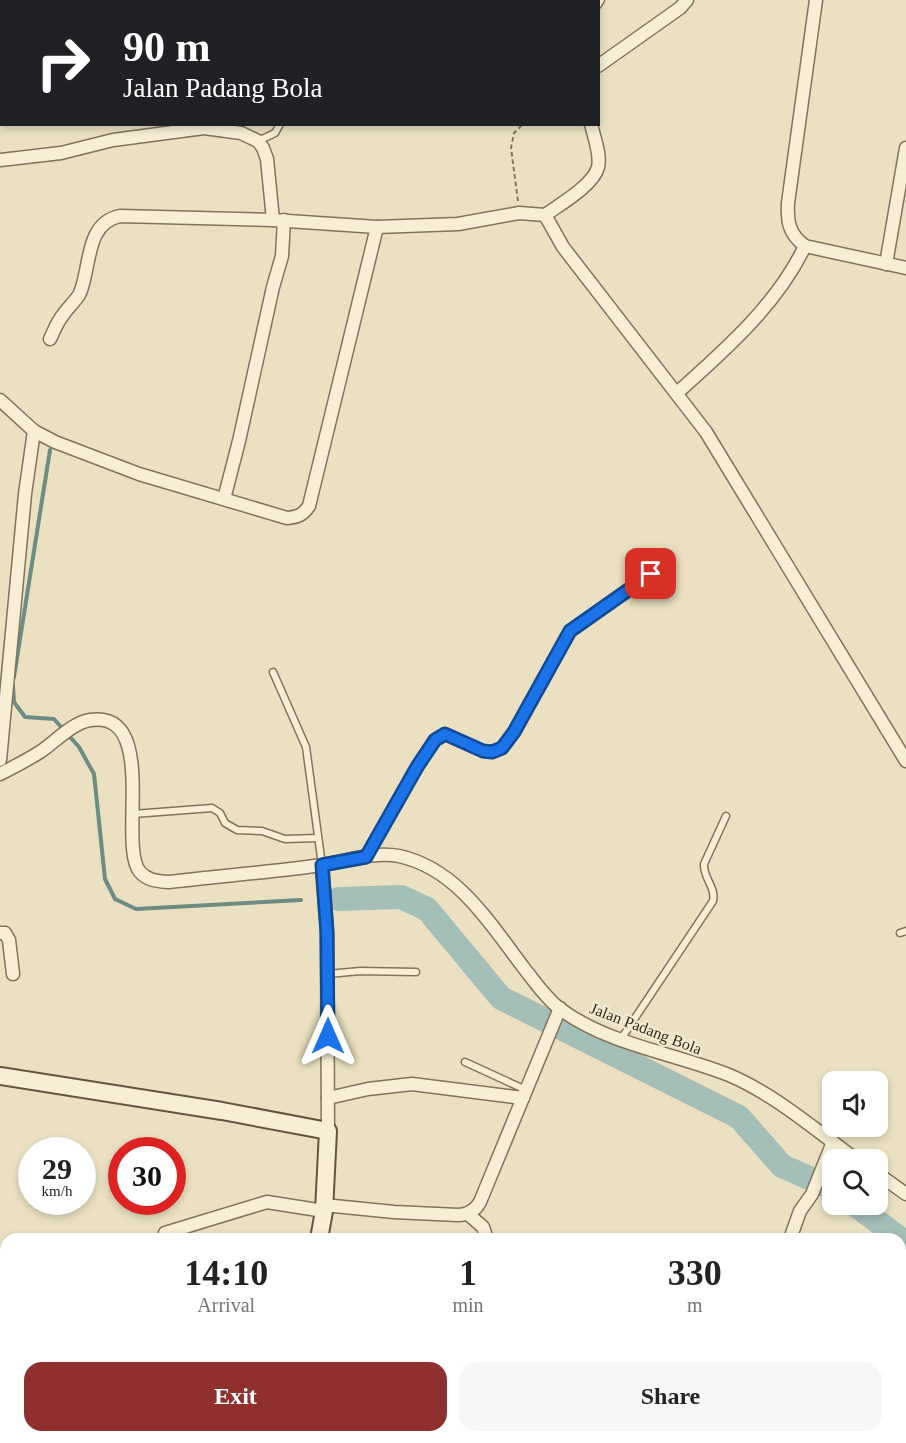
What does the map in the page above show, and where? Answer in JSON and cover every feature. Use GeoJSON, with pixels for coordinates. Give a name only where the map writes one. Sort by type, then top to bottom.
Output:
{"type":"FeatureCollection","features":[{"type":"Feature","properties":{"kind":"street"},"geometry":{"type":"LineString","coordinates":[[600,65],[680,8],[687,0]]}},
{"type":"Feature","properties":{"kind":"street"},"geometry":{"type":"LineString","coordinates":[[816,0],[788,203],[787,219],[790,230],[805,246],[906,268]]}},
{"type":"Feature","properties":{"kind":"street"},"geometry":{"type":"LineString","coordinates":[[0,160],[41,156],[113,140],[204,126],[241,133],[258,141],[263,148],[279,220],[282,256],[224,499]]}},
{"type":"Feature","properties":{"kind":"street"},"geometry":{"type":"LineString","coordinates":[[50,339],[59,320],[78,296],[91,247],[101,226],[106,221],[120,216],[279,220],[377,227],[458,224],[519,213],[545,215],[588,183],[595,174],[599,166],[591,126]]}},
{"type":"Feature","properties":{"kind":"street"},"geometry":{"type":"LineString","coordinates":[[886,264],[906,154]]}},
{"type":"Feature","properties":{"kind":"street"},"geometry":{"type":"LineString","coordinates":[[545,215],[562,247],[706,432],[906,761]]}},
{"type":"Feature","properties":{"kind":"street"},"geometry":{"type":"LineString","coordinates":[[0,400],[34,431],[64,446],[139,474],[287,518],[297,517],[309,506],[377,227]]}},
{"type":"Feature","properties":{"kind":"street"},"geometry":{"type":"LineString","coordinates":[[677,393],[717,357],[757,315],[788,278],[805,246]]}},
{"type":"Feature","properties":{"kind":"street"},"geometry":{"type":"LineString","coordinates":[[0,760],[25,494],[34,431]]}},
{"type":"Feature","properties":{"kind":"street"},"geometry":{"type":"LineString","coordinates":[[0,774],[38,753],[78,724],[90,720],[112,724],[125,736],[130,755],[133,814]]}},
{"type":"Feature","properties":{"kind":"street","name":"Jalan Padang Bola"},"geometry":{"type":"LineString","coordinates":[[133,814],[134,857],[138,871],[149,880],[169,882],[322,865],[384,855],[398,856],[421,863],[447,879],[476,905],[544,994],[560,1008],[587,1025],[621,1039],[728,1075],[755,1088],[778,1101],[842,1149]]}},
{"type":"Feature","properties":{"kind":"street"},"geometry":{"type":"LineString","coordinates":[[320,1233],[324,1208],[328,1131],[327,932],[322,865]]}},
{"type":"Feature","properties":{"kind":"street"},"geometry":{"type":"LineString","coordinates":[[0,933],[5,933],[9,940],[13,974]]}},
{"type":"Feature","properties":{"kind":"street"},"geometry":{"type":"LineString","coordinates":[[165,1233],[267,1202],[324,1208],[468,1214],[480,1202],[560,1008]]}},
{"type":"Feature","properties":{"kind":"street"},"geometry":{"type":"LineString","coordinates":[[0,1076],[222,1111],[328,1131]]}},
{"type":"Feature","properties":{"kind":"street"},"geometry":{"type":"LineString","coordinates":[[328,1098],[368,1089],[412,1084],[525,1094]]}},
{"type":"Feature","properties":{"kind":"street"},"geometry":{"type":"LineString","coordinates":[[792,1233],[800,1211],[812,1194],[832,1142]]}},
{"type":"Feature","properties":{"kind":"street"},"geometry":{"type":"LineString","coordinates":[[888,1181],[906,1194]]}},
{"type":"Feature","properties":{"kind":"street"},"geometry":{"type":"LineString","coordinates":[[468,1214],[483,1227],[485,1233]]}},
{"type":"Feature","properties":{"kind":"lane"},"geometry":{"type":"LineString","coordinates":[[258,141],[275,133],[279,126]]}},
{"type":"Feature","properties":{"kind":"lane"},"geometry":{"type":"LineString","coordinates":[[366,857],[435,740],[445,734],[483,751],[492,752],[502,748],[514,732],[570,631],[651,574]]}},
{"type":"Feature","properties":{"kind":"lane"},"geometry":{"type":"LineString","coordinates":[[273,672],[306,747],[322,865]]}},
{"type":"Feature","properties":{"kind":"lane"},"geometry":{"type":"LineString","coordinates":[[133,814],[213,808],[220,813],[225,823],[237,830],[262,831],[285,839],[318,838]]}},
{"type":"Feature","properties":{"kind":"lane"},"geometry":{"type":"LineString","coordinates":[[621,1039],[713,901],[714,892],[703,871],[704,864],[726,816]]}},
{"type":"Feature","properties":{"kind":"lane"},"geometry":{"type":"LineString","coordinates":[[327,974],[360,971],[416,972]]}},
{"type":"Feature","properties":{"kind":"lane"},"geometry":{"type":"LineString","coordinates":[[465,1062],[525,1094]]}},
{"type":"Feature","properties":{"kind":"path"},"geometry":{"type":"LineString","coordinates":[[519,213],[511,148],[514,133],[521,126]]}},
{"type":"Feature","properties":{"kind":"waterway"},"geometry":{"type":"LineString","coordinates":[[14,677],[50,450]]}},
{"type":"Feature","properties":{"kind":"waterway"},"geometry":{"type":"LineString","coordinates":[[13,685],[14,702],[25,717],[54,719],[79,747],[94,774],[105,879],[115,899],[136,909],[301,900]]}},
{"type":"Feature","properties":{"kind":"waterway"},"geometry":{"type":"LineString","coordinates":[[339,899],[401,897],[427,909],[501,998],[739,1117],[782,1166],[822,1184]]}},
{"type":"Feature","properties":{"kind":"waterway"},"geometry":{"type":"LineString","coordinates":[[869,1215],[893,1233]]}},
{"type":"Feature","properties":{"kind":"route"},"geometry":{"type":"LineString","coordinates":[[328,1036],[327,932],[322,865],[366,857],[417,767],[440,736],[449,735],[483,751],[492,752],[508,743],[570,631],[651,574]]}}]}
